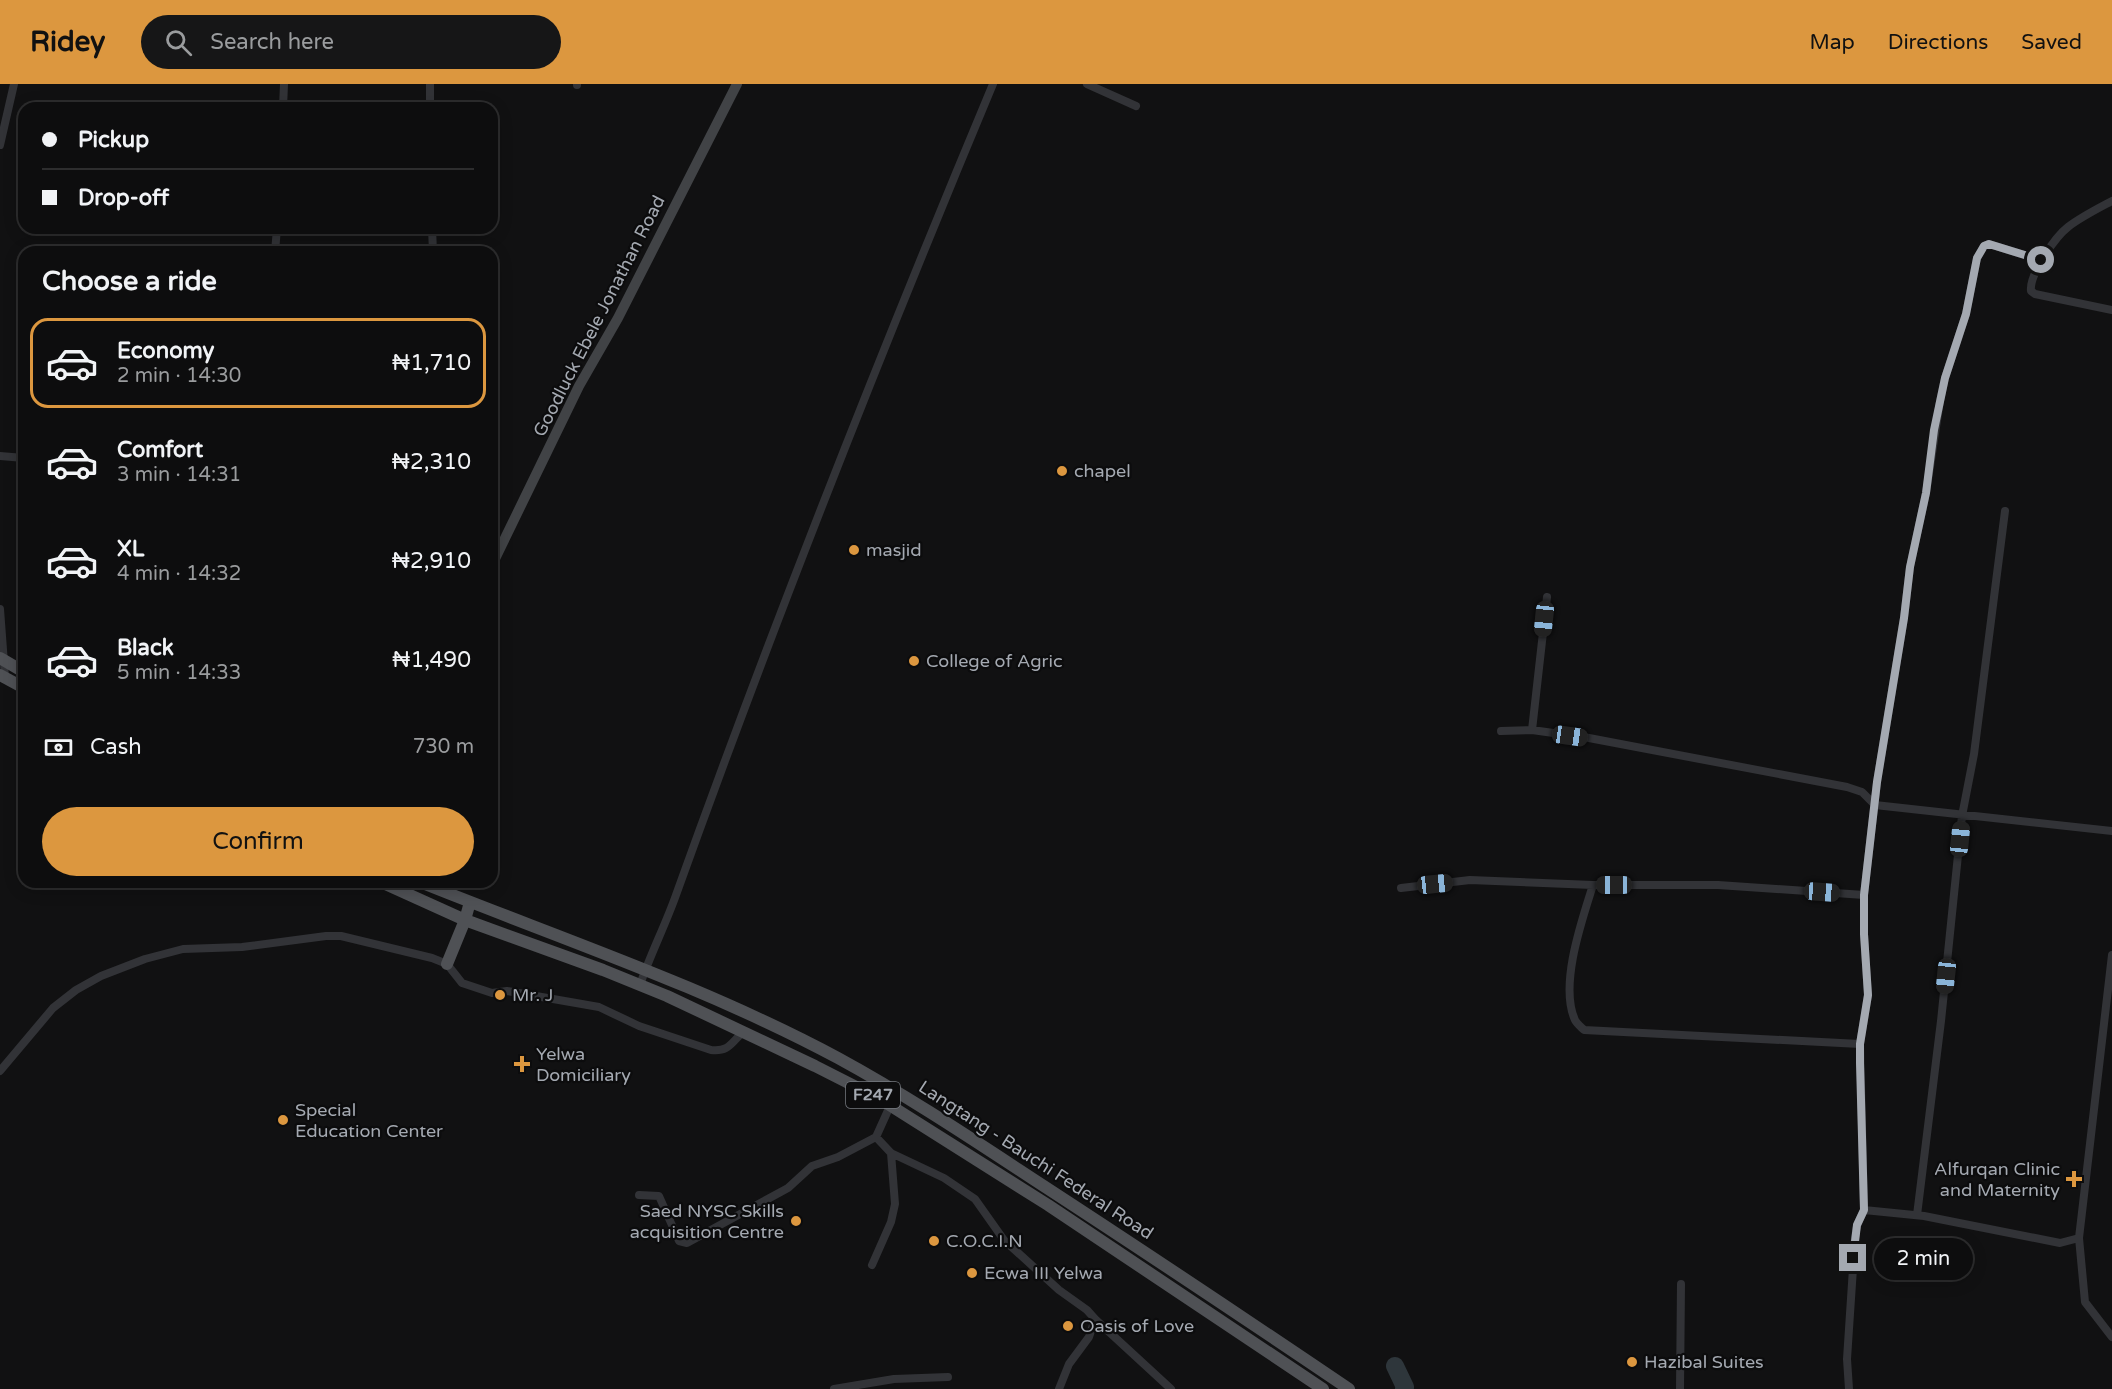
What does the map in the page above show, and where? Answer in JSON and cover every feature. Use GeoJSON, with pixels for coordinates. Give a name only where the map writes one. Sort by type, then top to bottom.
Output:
{"type":"FeatureCollection","features":[{"type":"Feature","properties":{"kind":"main road","name":"Goodluck Ebele Jonathan Road"},"geometry":{"type":"LineString","coordinates":[[498,553],[579,386],[618,318],[737,84]]}},
{"type":"Feature","properties":{"kind":"main road"},"geometry":{"type":"LineString","coordinates":[[2,659],[18,668]]}},
{"type":"Feature","properties":{"kind":"main road"},"geometry":{"type":"LineString","coordinates":[[2,676],[18,685]]}},
{"type":"Feature","properties":{"kind":"main road","name":"F247"},"geometry":{"type":"LineString","coordinates":[[394,888],[465,920],[640,985],[824,1070],[880,1099],[1048,1204],[1323,1389]]}},
{"type":"Feature","properties":{"kind":"main road","name":"Langtang - Bauchi Federal Road"},"geometry":{"type":"LineString","coordinates":[[435,888],[645,970],[769,1024],[836,1057],[975,1140],[1349,1389]]}},
{"type":"Feature","properties":{"kind":"main road"},"geometry":{"type":"LineString","coordinates":[[447,964],[470,902]]}},
{"type":"Feature","properties":{"kind":"street"},"geometry":{"type":"LineString","coordinates":[[0,145],[14,84]]}},
{"type":"Feature","properties":{"kind":"street"},"geometry":{"type":"LineString","coordinates":[[283,102],[284,84]]}},
{"type":"Feature","properties":{"kind":"street"},"geometry":{"type":"LineString","coordinates":[[430,84],[430,102]]}},
{"type":"Feature","properties":{"kind":"street"},"geometry":{"type":"LineString","coordinates":[[640,985],[674,901],[784,599],[993,84]]}},
{"type":"Feature","properties":{"kind":"street"},"geometry":{"type":"LineString","coordinates":[[1087,84],[1136,106]]}},
{"type":"Feature","properties":{"kind":"street"},"geometry":{"type":"LineString","coordinates":[[2112,201],[2066,228],[2041,260],[2030,286],[2031,291],[2036,294],[2112,310]]}},
{"type":"Feature","properties":{"kind":"street"},"geometry":{"type":"LineString","coordinates":[[1849,1389],[1847,1359],[1855,1238],[1857,1225],[1864,1210],[1860,1044],[1868,995],[1864,895],[1877,782],[1910,567],[1926,493],[1934,430],[1945,378],[1966,314],[1977,258],[1984,246],[1989,244],[2041,260]]}},
{"type":"Feature","properties":{"kind":"street"},"geometry":{"type":"LineString","coordinates":[[0,456],[18,458]]}},
{"type":"Feature","properties":{"kind":"street"},"geometry":{"type":"LineString","coordinates":[[1917,1215],[1941,1021],[1962,816],[1974,754],[2005,511]]}},
{"type":"Feature","properties":{"kind":"street"},"geometry":{"type":"LineString","coordinates":[[1532,730],[1547,597]]}},
{"type":"Feature","properties":{"kind":"street"},"geometry":{"type":"LineString","coordinates":[[0,609],[2,676]]}},
{"type":"Feature","properties":{"kind":"street"},"geometry":{"type":"LineString","coordinates":[[1501,731],[1532,730],[1589,738],[1847,787],[1862,792],[1875,805],[2112,831]]}},
{"type":"Feature","properties":{"kind":"street"},"geometry":{"type":"LineString","coordinates":[[1401,888],[1470,880],[1593,885],[1718,885],[1864,895]]}},
{"type":"Feature","properties":{"kind":"street"},"geometry":{"type":"LineString","coordinates":[[1593,885],[1574,953],[1569,988],[1575,1022],[1584,1030],[1860,1044]]}},
{"type":"Feature","properties":{"kind":"street"},"geometry":{"type":"LineString","coordinates":[[0,1071],[53,1008],[76,990],[100,976],[145,959],[183,949],[243,947],[326,936],[341,936],[393,947],[447,964],[462,983],[492,993],[507,991],[599,1007],[639,1026],[711,1050],[728,1049],[743,1032]]}},
{"type":"Feature","properties":{"kind":"street"},"geometry":{"type":"LineString","coordinates":[[2112,955],[2110,1008],[2079,1238],[2085,1302],[2112,1336]]}},
{"type":"Feature","properties":{"kind":"street"},"geometry":{"type":"LineString","coordinates":[[639,1195],[659,1196],[679,1241],[687,1243],[788,1188],[812,1166],[838,1157],[876,1137],[890,1106]]}},
{"type":"Feature","properties":{"kind":"street"},"geometry":{"type":"LineString","coordinates":[[876,1137],[891,1153],[944,1178],[975,1199],[1004,1240],[1095,1319],[1170,1389]]}},
{"type":"Feature","properties":{"kind":"street"},"geometry":{"type":"LineString","coordinates":[[872,1265],[891,1222],[895,1204],[891,1153]]}},
{"type":"Feature","properties":{"kind":"street"},"geometry":{"type":"LineString","coordinates":[[1864,1210],[1917,1215],[2060,1243],[2079,1238]]}},
{"type":"Feature","properties":{"kind":"street"},"geometry":{"type":"LineString","coordinates":[[1680,1389],[1681,1284]]}},
{"type":"Feature","properties":{"kind":"street"},"geometry":{"type":"LineString","coordinates":[[1059,1389],[1069,1364],[1089,1337],[1095,1319]]}},
{"type":"Feature","properties":{"kind":"street"},"geometry":{"type":"LineString","coordinates":[[834,1389],[852,1388],[894,1379],[948,1377]]}},
{"type":"Feature","properties":{"kind":"waterway"},"geometry":{"type":"LineString","coordinates":[[1395,1366],[1404,1389]]}},
{"type":"Feature","properties":{"kind":"place","name":"chapel"},"geometry":{"type":"Point","coordinates":[1062,471]}},
{"type":"Feature","properties":{"kind":"place","name":"masjid"},"geometry":{"type":"Point","coordinates":[854,550]}},
{"type":"Feature","properties":{"kind":"place","name":"College of Agric"},"geometry":{"type":"Point","coordinates":[914,661]}},
{"type":"Feature","properties":{"kind":"place","name":"Mr. J"},"geometry":{"type":"Point","coordinates":[500,995]}},
{"type":"Feature","properties":{"kind":"place","name":"Yelwa Domiciliary"},"geometry":{"type":"Point","coordinates":[522,1064]}},
{"type":"Feature","properties":{"kind":"place","name":"Special Education Center"},"geometry":{"type":"Point","coordinates":[283,1120]}},
{"type":"Feature","properties":{"kind":"place","name":"Alfurqan Clinic and Maternity"},"geometry":{"type":"Point","coordinates":[2074,1179]}},
{"type":"Feature","properties":{"kind":"place","name":"Saed NYSC Skills acquisition Centre"},"geometry":{"type":"Point","coordinates":[796,1221]}},
{"type":"Feature","properties":{"kind":"place","name":"C.O.C.I.N"},"geometry":{"type":"Point","coordinates":[934,1241]}},
{"type":"Feature","properties":{"kind":"place","name":"Ecwa III Yelwa"},"geometry":{"type":"Point","coordinates":[972,1273]}},
{"type":"Feature","properties":{"kind":"place","name":"Oasis of Love"},"geometry":{"type":"Point","coordinates":[1068,1326]}},
{"type":"Feature","properties":{"kind":"place","name":"Hazibal Suites"},"geometry":{"type":"Point","coordinates":[1632,1362]}},
{"type":"Feature","properties":{"kind":"route"},"geometry":{"type":"LineString","coordinates":[[1853,1258],[1857,1225],[1864,1210],[1860,1044],[1868,995],[1864,895],[1877,782],[1904,618],[1910,567],[1926,493],[1934,430],[1945,378],[1966,314],[1980,251],[1989,244],[2041,260]]}}]}
